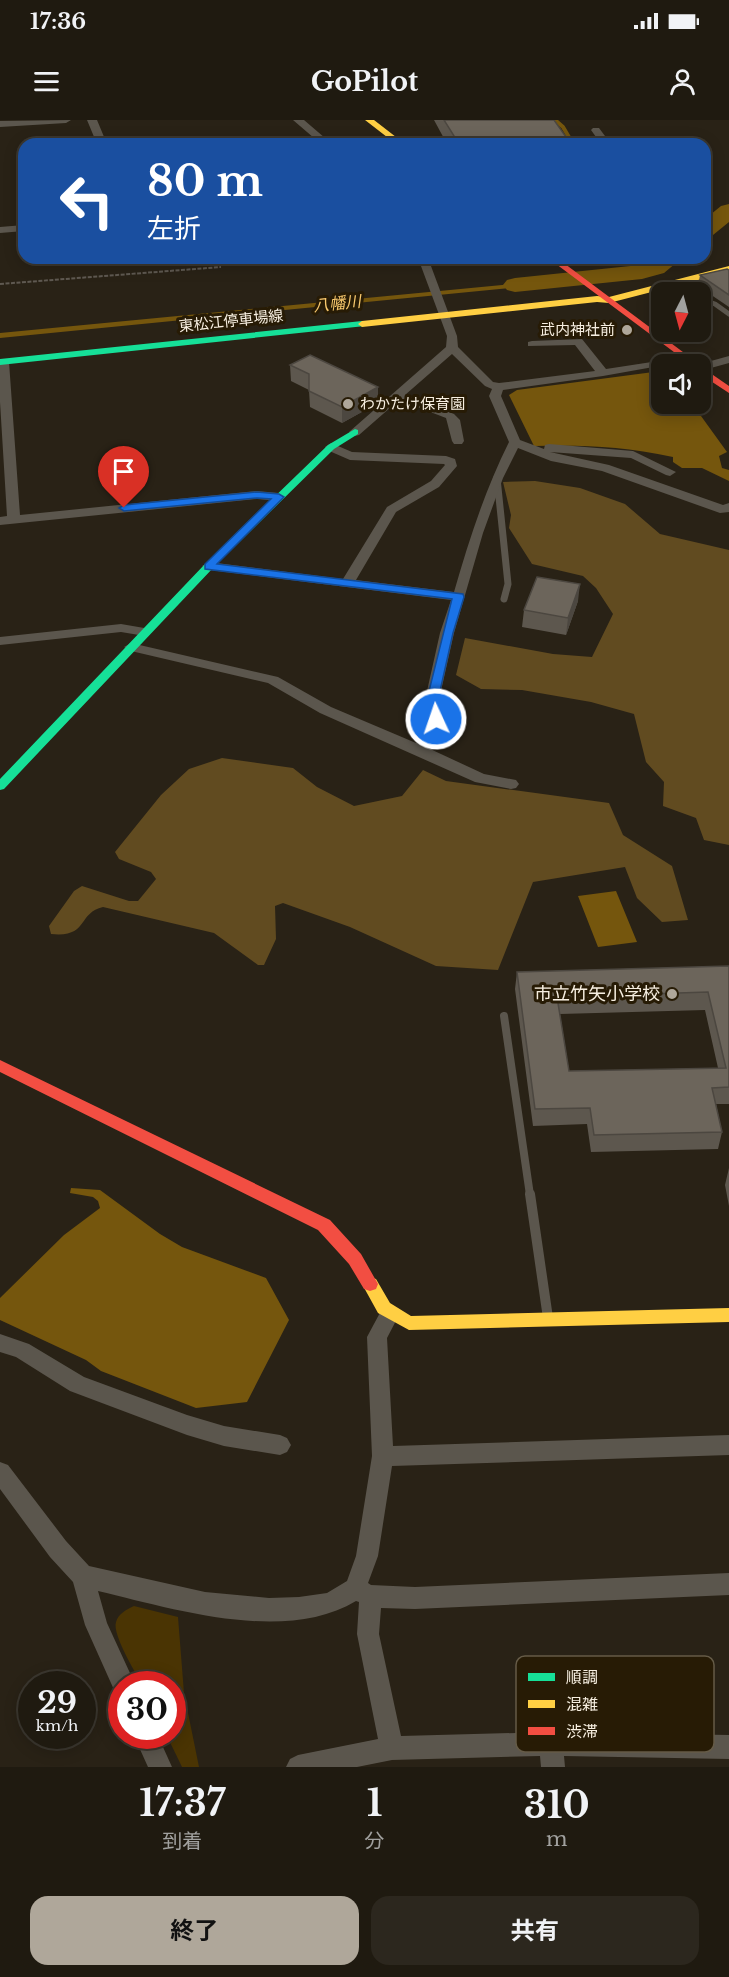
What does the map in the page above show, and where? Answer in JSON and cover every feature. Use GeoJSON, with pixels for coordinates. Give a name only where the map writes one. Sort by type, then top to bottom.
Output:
{"type":"FeatureCollection","features":[{"type":"Feature","properties":{"kind":"main road"},"geometry":{"type":"LineString","coordinates":[[369,120],[392,138]]}},
{"type":"Feature","properties":{"kind":"main road"},"geometry":{"type":"LineString","coordinates":[[560,264],[680,354]]}},
{"type":"Feature","properties":{"kind":"main road","name":"東松江停車場線"},"geometry":{"type":"LineString","coordinates":[[689,282],[729,269]]}},
{"type":"Feature","properties":{"kind":"main road","name":"東松江停車場線"},"geometry":{"type":"LineString","coordinates":[[1,362],[609,300],[651,292]]}},
{"type":"Feature","properties":{"kind":"main road"},"geometry":{"type":"LineString","coordinates":[[711,376],[729,390]]}},
{"type":"Feature","properties":{"kind":"main road"},"geometry":{"type":"LineString","coordinates":[[0,786],[209,566],[331,447],[355,432]]}},
{"type":"Feature","properties":{"kind":"main road"},"geometry":{"type":"LineString","coordinates":[[0,1066],[324,1225],[348,1251],[364,1274],[373,1294],[389,1315],[409,1323],[729,1315]]}},
{"type":"Feature","properties":{"kind":"street"},"geometry":{"type":"LineString","coordinates":[[0,124],[66,120]]}},
{"type":"Feature","properties":{"kind":"street"},"geometry":{"type":"LineString","coordinates":[[93,120],[100,138]]}},
{"type":"Feature","properties":{"kind":"street"},"geometry":{"type":"LineString","coordinates":[[298,120],[320,138]]}},
{"type":"Feature","properties":{"kind":"street"},"geometry":{"type":"LineString","coordinates":[[596,130],[602,138]]}},
{"type":"Feature","properties":{"kind":"street"},"geometry":{"type":"LineString","coordinates":[[0,230],[18,228]]}},
{"type":"Feature","properties":{"kind":"street"},"geometry":{"type":"LineString","coordinates":[[355,432],[452,348],[453,340],[425,264]]}},
{"type":"Feature","properties":{"kind":"street"},"geometry":{"type":"LineString","coordinates":[[532,344],[578,341],[603,373]]}},
{"type":"Feature","properties":{"kind":"street"},"geometry":{"type":"LineString","coordinates":[[452,348],[489,384],[498,387],[651,367]]}},
{"type":"Feature","properties":{"kind":"street"},"geometry":{"type":"LineString","coordinates":[[711,365],[729,359]]}},
{"type":"Feature","properties":{"kind":"street"},"geometry":{"type":"LineString","coordinates":[[1,362],[14,519]]}},
{"type":"Feature","properties":{"kind":"street"},"geometry":{"type":"LineString","coordinates":[[498,387],[495,396],[521,445],[555,458],[604,468],[724,510],[729,507]]}},
{"type":"Feature","properties":{"kind":"street"},"geometry":{"type":"LineString","coordinates":[[398,396],[453,418],[458,441]]}},
{"type":"Feature","properties":{"kind":"street"},"geometry":{"type":"LineString","coordinates":[[521,445],[633,455],[670,472]]}},
{"type":"Feature","properties":{"kind":"street"},"geometry":{"type":"LineString","coordinates":[[420,750],[436,719],[434,691],[447,633],[477,533],[497,478],[521,445]]}},
{"type":"Feature","properties":{"kind":"street"},"geometry":{"type":"LineString","coordinates":[[331,447],[350,456],[451,462],[451,466],[435,484],[391,510],[348,582]]}},
{"type":"Feature","properties":{"kind":"street"},"geometry":{"type":"LineString","coordinates":[[0,521],[257,495],[279,497]]}},
{"type":"Feature","properties":{"kind":"street"},"geometry":{"type":"LineString","coordinates":[[209,566],[459,597]]}},
{"type":"Feature","properties":{"kind":"street"},"geometry":{"type":"LineString","coordinates":[[0,641],[121,628],[145,632]]}},
{"type":"Feature","properties":{"kind":"street"},"geometry":{"type":"LineString","coordinates":[[131,647],[273,681],[287,691],[480,778],[511,784]]}},
{"type":"Feature","properties":{"kind":"street"},"geometry":{"type":"LineString","coordinates":[[389,1315],[377,1337],[383,1455],[363,1593],[368,1634],[392,1748]]}},
{"type":"Feature","properties":{"kind":"street"},"geometry":{"type":"LineString","coordinates":[[0,1343],[22,1350],[77,1384],[187,1425],[224,1436],[280,1445]]}},
{"type":"Feature","properties":{"kind":"street"},"geometry":{"type":"LineString","coordinates":[[383,1455],[729,1446]]}},
{"type":"Feature","properties":{"kind":"street"},"geometry":{"type":"LineString","coordinates":[[0,1472],[58,1550],[83,1576],[96,1625],[117,1671]]}},
{"type":"Feature","properties":{"kind":"street"},"geometry":{"type":"LineString","coordinates":[[83,1576],[224,1605],[283,1609],[328,1604],[363,1593],[415,1598],[729,1584]]}},
{"type":"Feature","properties":{"kind":"street"},"geometry":{"type":"LineString","coordinates":[[714,1747],[729,1746]]}},
{"type":"Feature","properties":{"kind":"street"},"geometry":{"type":"LineString","coordinates":[[298,1767],[392,1748],[552,1755],[611,1752]]}},
{"type":"Feature","properties":{"kind":"street"},"geometry":{"type":"LineString","coordinates":[[152,1749],[160,1767]]}},
{"type":"Feature","properties":{"kind":"lane"},"geometry":{"type":"LineString","coordinates":[[711,303],[729,314]]}},
{"type":"Feature","properties":{"kind":"lane"},"geometry":{"type":"LineString","coordinates":[[497,478],[508,576],[504,599]]}},
{"type":"Feature","properties":{"kind":"lane"},"geometry":{"type":"LineString","coordinates":[[504,1016],[548,1320]]}},
{"type":"Feature","properties":{"kind":"path"},"geometry":{"type":"LineString","coordinates":[[0,284],[221,267]]}},
{"type":"Feature","properties":{"kind":"shaded area"},"geometry":{"type":"Polygon","coordinates":[[[535,481],[580,488],[625,504],[660,534],[729,550],[729,845],[704,840],[696,818],[663,806],[664,782],[646,762],[634,714],[591,702],[522,690],[481,689],[456,675],[465,638],[553,654],[592,657],[613,614],[596,588],[583,576],[532,564],[509,528],[511,515],[503,482],[535,481]]]}},
{"type":"Feature","properties":{"kind":"shaded area"},"geometry":{"type":"Polygon","coordinates":[[[222,758],[293,768],[317,787],[354,806],[402,796],[423,770],[446,781],[609,803],[623,835],[672,866],[688,920],[662,922],[637,898],[625,867],[533,882],[498,970],[436,966],[350,927],[283,903],[275,906],[276,939],[264,965],[258,965],[214,933],[103,907],[89,914],[72,932],[51,934],[49,926],[74,891],[82,886],[129,901],[138,901],[156,879],[151,872],[119,859],[115,852],[161,795],[189,769],[222,758]]]}},
{"type":"Feature","properties":{"kind":"shaded area"},"geometry":{"type":"Polygon","coordinates":[[[134,1606],[178,1617],[182,1671],[135,1671],[117,1635],[117,1619],[134,1606]]]}},
{"type":"Feature","properties":{"kind":"shaded area"},"geometry":{"type":"Polygon","coordinates":[[[186,1703],[199,1767],[182,1767],[173,1749],[186,1749],[186,1703]]]}},
{"type":"Feature","properties":{"kind":"water"},"geometry":{"type":"Polygon","coordinates":[[[564,279],[570,282],[0,338],[0,333],[564,279]]]}},
{"type":"Feature","properties":{"kind":"water"},"geometry":{"type":"Polygon","coordinates":[[[651,372],[651,414],[701,416],[727,452],[719,456],[722,468],[729,470],[729,481],[702,468],[682,468],[673,462],[673,457],[654,453],[604,447],[534,446],[509,395],[517,390],[651,372]]]}},
{"type":"Feature","properties":{"kind":"water"},"geometry":{"type":"Polygon","coordinates":[[[616,891],[637,942],[598,947],[578,896],[616,891]]]}},
{"type":"Feature","properties":{"kind":"water"},"geometry":{"type":"Polygon","coordinates":[[[71,1188],[100,1190],[160,1234],[182,1247],[266,1278],[289,1320],[247,1402],[196,1408],[101,1371],[86,1360],[0,1320],[0,1298],[64,1235],[100,1208],[98,1201],[93,1197],[70,1193],[71,1188]]]}},
{"type":"Feature","properties":{"kind":"building"},"geometry":{"type":"Polygon","coordinates":[[[444,120],[554,120],[567,138],[455,138],[444,120]]]}},
{"type":"Feature","properties":{"kind":"building"},"geometry":{"type":"Polygon","coordinates":[[[729,270],[729,295],[711,282],[700,275],[729,270]]]}},
{"type":"Feature","properties":{"kind":"building"},"geometry":{"type":"Polygon","coordinates":[[[310,355],[378,387],[342,407],[309,391],[309,374],[290,365],[310,355]]]}},
{"type":"Feature","properties":{"kind":"building"},"geometry":{"type":"Polygon","coordinates":[[[537,577],[580,584],[568,618],[524,610],[537,577]]]}},
{"type":"Feature","properties":{"kind":"building"},"geometry":{"type":"Polygon","coordinates":[[[729,966],[729,1087],[712,1088],[722,1132],[594,1135],[590,1108],[535,1109],[517,972],[729,966]],[[708,992],[557,997],[569,1071],[726,1068],[708,992]]]}},
{"type":"Feature","properties":{"kind":"waterway"},"geometry":{"type":"LineString","coordinates":[[555,120],[563,127],[569,138]]}},
{"type":"Feature","properties":{"kind":"waterway","name":"八幡川"},"geometry":{"type":"LineString","coordinates":[[711,225],[729,211]]}},
{"type":"Feature","properties":{"kind":"waterway"},"geometry":{"type":"LineString","coordinates":[[653,264],[656,268]]}},
{"type":"Feature","properties":{"kind":"waterway","name":"八幡川"},"geometry":{"type":"LineString","coordinates":[[515,285],[642,272],[662,264]]}},
{"type":"Feature","properties":{"kind":"traffic: fast"},"geometry":{"type":"LineString","coordinates":[[0,362],[362,324]]}},
{"type":"Feature","properties":{"kind":"traffic: fast"},"geometry":{"type":"LineString","coordinates":[[0,786],[209,566],[331,447],[355,432]]}},
{"type":"Feature","properties":{"kind":"traffic: slow"},"geometry":{"type":"LineString","coordinates":[[369,120],[393,138]]}},
{"type":"Feature","properties":{"kind":"traffic: slow"},"geometry":{"type":"LineString","coordinates":[[362,324],[597,299],[609,300],[729,269]]}},
{"type":"Feature","properties":{"kind":"traffic: slow"},"geometry":{"type":"LineString","coordinates":[[370,1284],[384,1308],[409,1323],[729,1315]]}},
{"type":"Feature","properties":{"kind":"traffic: jam"},"geometry":{"type":"LineString","coordinates":[[560,264],[682,354]]}},
{"type":"Feature","properties":{"kind":"traffic: jam"},"geometry":{"type":"LineString","coordinates":[[711,377],[729,390]]}},
{"type":"Feature","properties":{"kind":"traffic: jam"},"geometry":{"type":"LineString","coordinates":[[0,1066],[324,1225],[355,1259],[370,1284]]}},
{"type":"Feature","properties":{"kind":"place","name":"武内神社前"},"geometry":{"type":"Point","coordinates":[627,330]}},
{"type":"Feature","properties":{"kind":"place","name":"わかたけ保育園"},"geometry":{"type":"Point","coordinates":[348,404]}},
{"type":"Feature","properties":{"kind":"place","name":"市立竹矢小学校"},"geometry":{"type":"Point","coordinates":[672,994]}},
{"type":"Feature","properties":{"kind":"route"},"geometry":{"type":"LineString","coordinates":[[124,508],[257,495],[279,497],[209,566],[459,597],[447,633],[434,691],[436,719]]}}]}
